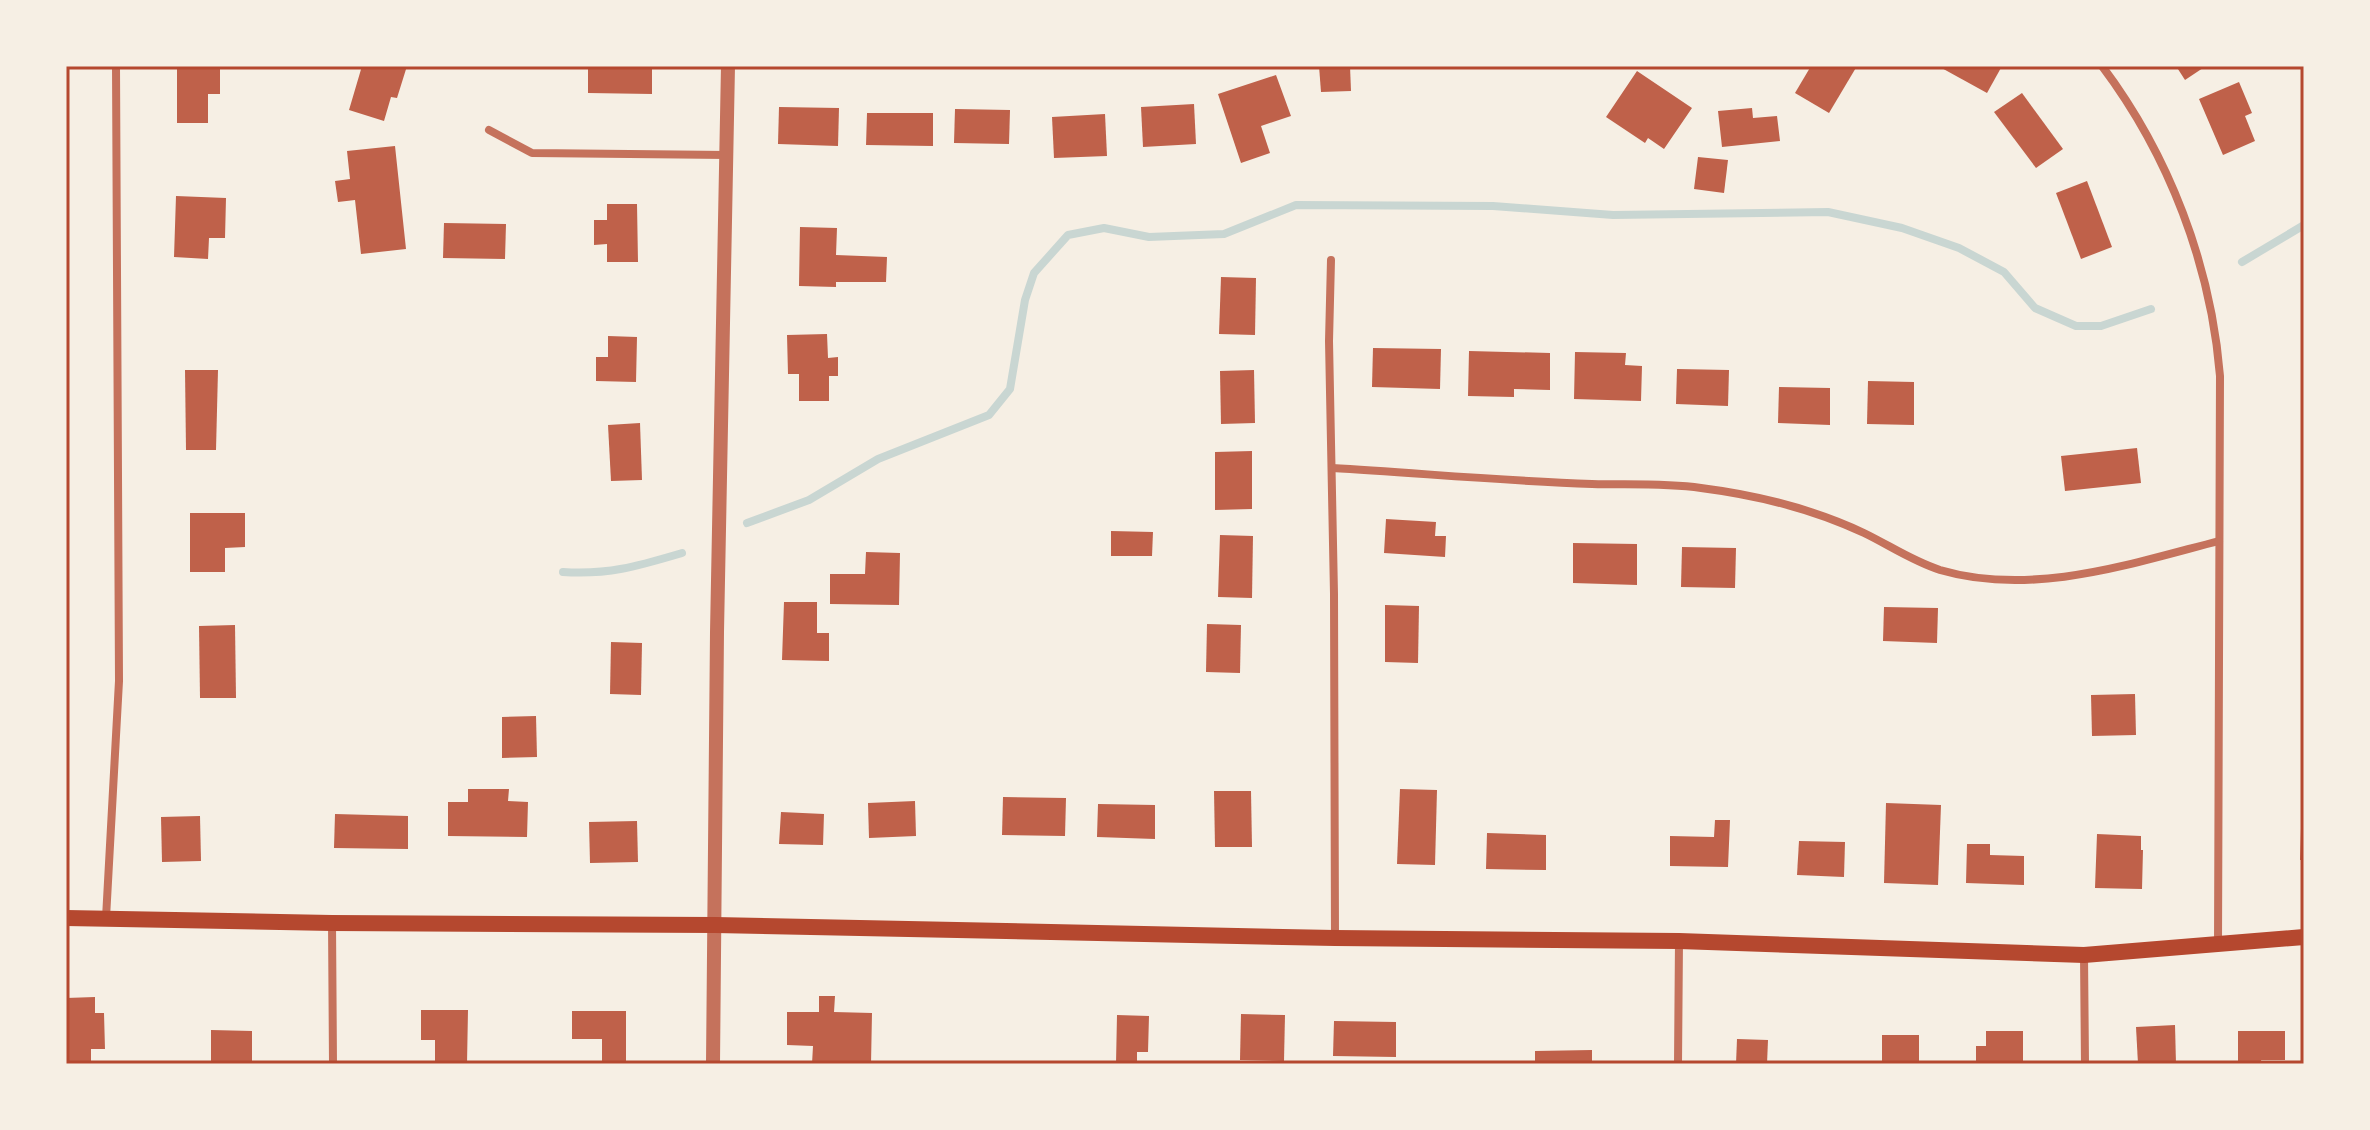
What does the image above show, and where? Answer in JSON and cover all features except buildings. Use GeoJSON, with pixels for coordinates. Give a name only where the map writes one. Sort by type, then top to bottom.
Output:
{"type":"FeatureCollection","features":[{"type":"Feature","properties":{"kind":"main road"},"geometry":{"type":"LineString","coordinates":[[66,918],[1679,941],[2084,955],[2304,937]]}},
{"type":"Feature","properties":{"kind":"street"},"geometry":{"type":"LineString","coordinates":[[106,919],[119,681],[116,66]]}},
{"type":"Feature","properties":{"kind":"street"},"geometry":{"type":"LineString","coordinates":[[713,1064],[717,632],[728,66]]}},
{"type":"Feature","properties":{"kind":"street"},"geometry":{"type":"LineString","coordinates":[[2102,66],[2124,95],[2144,130],[2185,218],[2206,280],[2213,312],[2220,376],[2218,945]]}},
{"type":"Feature","properties":{"kind":"street"},"geometry":{"type":"LineString","coordinates":[[489,130],[532,153],[727,155]]}},
{"type":"Feature","properties":{"kind":"street"},"geometry":{"type":"LineString","coordinates":[[1331,260],[1329,341],[1335,938]]}},
{"type":"Feature","properties":{"kind":"street"},"geometry":{"type":"LineString","coordinates":[[1332,468],[1701,488],[1764,500],[1825,517],[1864,533],[1909,558],[1970,577],[2009,580],[2063,577],[2117,568],[2219,541]]}},
{"type":"Feature","properties":{"kind":"street"},"geometry":{"type":"LineString","coordinates":[[332,923],[333,1064]]}},
{"type":"Feature","properties":{"kind":"street"},"geometry":{"type":"LineString","coordinates":[[1678,1064],[1679,941]]}},
{"type":"Feature","properties":{"kind":"street"},"geometry":{"type":"LineString","coordinates":[[2084,955],[2085,1064]]}},
{"type":"Feature","properties":{"kind":"waterway"},"geometry":{"type":"LineString","coordinates":[[747,523],[809,500],[878,459],[989,415],[1010,389],[1025,300],[1034,273],[1068,235],[1104,228],[1149,237],[1224,234],[1296,205],[1493,206],[1613,215],[1828,212],[1902,228],[1959,248],[2004,272],[2035,308],[2076,326],[2101,326],[2151,309]]}},
{"type":"Feature","properties":{"kind":"waterway"},"geometry":{"type":"LineString","coordinates":[[2242,262],[2304,225]]}},
{"type":"Feature","properties":{"kind":"waterway"},"geometry":{"type":"LineString","coordinates":[[563,572],[609,571],[682,553]]}}]}
